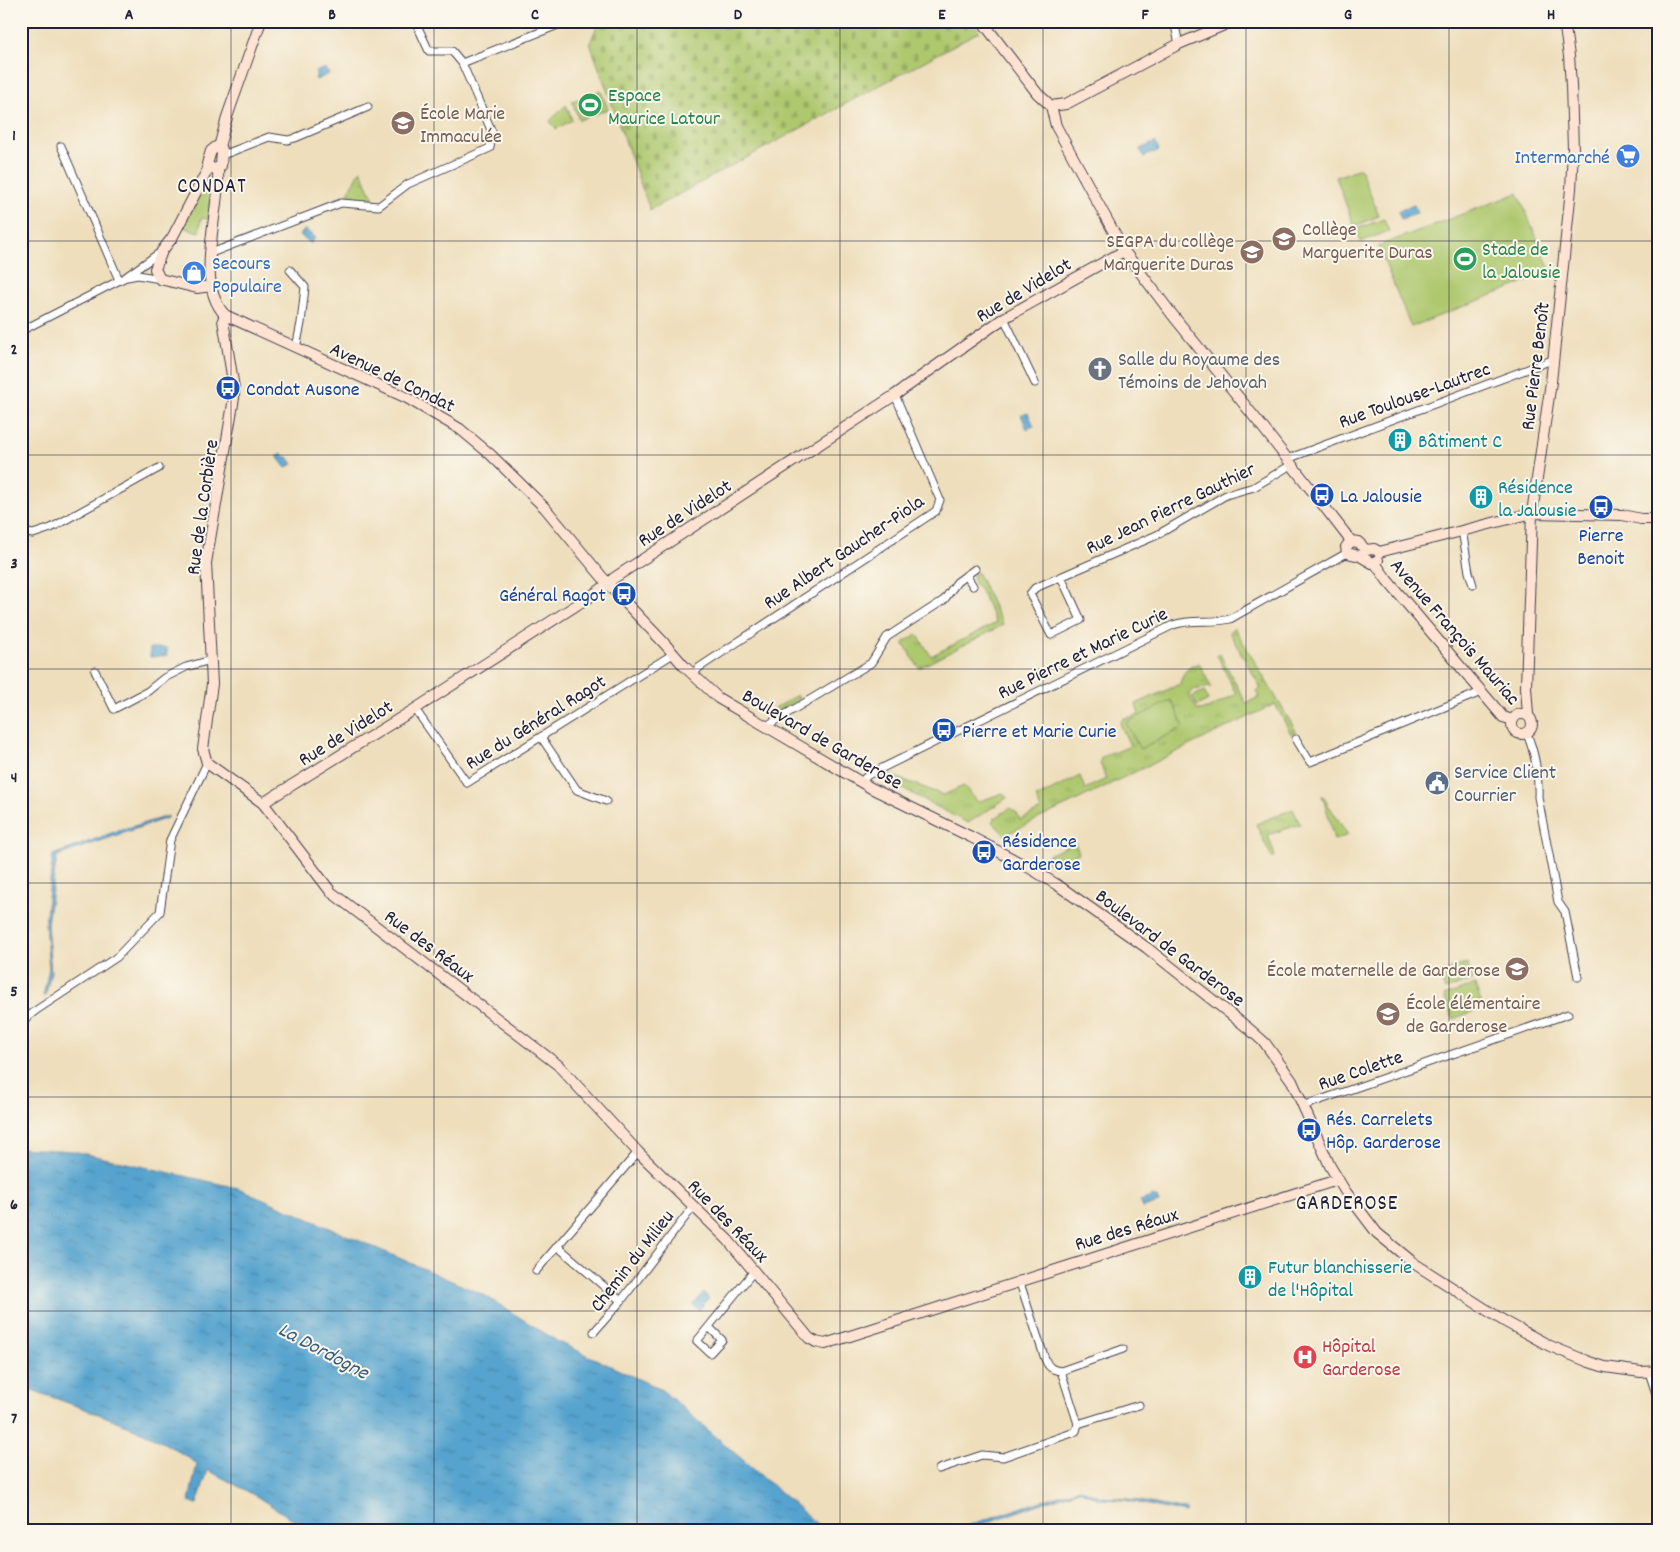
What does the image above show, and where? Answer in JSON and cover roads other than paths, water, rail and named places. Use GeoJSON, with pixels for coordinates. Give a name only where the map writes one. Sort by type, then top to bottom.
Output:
{"type":"FeatureCollection","features":[{"type":"Feature","properties":{"kind":"street"},"geometry":{"type":"LineString","coordinates":[[221,150],[228,114],[262,21]]}},
{"type":"Feature","properties":{"kind":"street"},"geometry":{"type":"LineString","coordinates":[[211,253],[341,202],[379,206],[408,184],[490,148],[492,132],[462,62],[452,52],[429,51],[415,21]]}},
{"type":"Feature","properties":{"kind":"street"},"geometry":{"type":"LineString","coordinates":[[462,62],[558,25],[560,21]]}},
{"type":"Feature","properties":{"kind":"street"},"geometry":{"type":"LineString","coordinates":[[982,21],[1037,93],[1051,106],[1066,104],[1179,44],[1234,21]]}},
{"type":"Feature","properties":{"kind":"street"},"geometry":{"type":"LineString","coordinates":[[1174,21],[1179,44]]}},
{"type":"Feature","properties":{"kind":"street","name":"Rue Pierre Benoît"},"geometry":{"type":"LineString","coordinates":[[1528,715],[1526,687],[1532,513],[1551,382],[1567,233],[1573,149],[1569,56],[1564,21]]}},
{"type":"Feature","properties":{"kind":"street","name":"Avenue François Mauriac"},"geometry":{"type":"LineString","coordinates":[[1051,106],[1056,126],[1124,251],[1183,329],[1351,540],[1358,542],[1366,550],[1374,549],[1379,552],[1380,558],[1375,563]]}},
{"type":"Feature","properties":{"kind":"street"},"geometry":{"type":"LineString","coordinates":[[225,315],[217,305],[211,286],[211,253],[218,181],[213,168],[207,164],[211,151],[214,148],[228,154],[269,137],[288,140],[368,107]]}},
{"type":"Feature","properties":{"kind":"street"},"geometry":{"type":"LineString","coordinates":[[61,146],[122,279]]}},
{"type":"Feature","properties":{"kind":"street"},"geometry":{"type":"LineString","coordinates":[[160,279],[155,269],[162,251],[172,238],[213,168]]}},
{"type":"Feature","properties":{"kind":"street"},"geometry":{"type":"LineString","coordinates":[[21,331],[122,279],[162,251]]}},
{"type":"Feature","properties":{"kind":"street","name":"Rue de Videlot"},"geometry":{"type":"LineString","coordinates":[[263,803],[415,709],[608,584],[614,578],[896,395],[1004,318],[1124,251]]}},
{"type":"Feature","properties":{"kind":"street"},"geometry":{"type":"LineString","coordinates":[[290,270],[305,287],[296,348]]}},
{"type":"Feature","properties":{"kind":"street"},"geometry":{"type":"LineString","coordinates":[[122,279],[138,275],[197,288],[211,286]]}},
{"type":"Feature","properties":{"kind":"street","name":"Avenue de Condat"},"geometry":{"type":"LineString","coordinates":[[225,315],[407,398],[460,429],[490,454],[545,508],[608,584]]}},
{"type":"Feature","properties":{"kind":"street","name":"Rue de la Corbière"},"geometry":{"type":"LineString","coordinates":[[207,763],[203,750],[212,684],[206,563],[234,398],[223,320],[225,315]]}},
{"type":"Feature","properties":{"kind":"street"},"geometry":{"type":"LineString","coordinates":[[1004,318],[1035,383]]}},
{"type":"Feature","properties":{"kind":"street","name":"Rue Toulouse-Lautrec"},"geometry":{"type":"LineString","coordinates":[[1289,462],[1552,360]]}},
{"type":"Feature","properties":{"kind":"street","name":"Rue Albert Gaucher-Piola"},"geometry":{"type":"LineString","coordinates":[[692,674],[936,511],[940,500],[896,395]]}},
{"type":"Feature","properties":{"kind":"street","name":"Rue Jean Pierre Gauthier"},"geometry":{"type":"LineString","coordinates":[[1061,577],[1082,620],[1051,635],[1030,594],[1035,588],[1157,535],[1226,494],[1254,487],[1289,462]]}},
{"type":"Feature","properties":{"kind":"street"},"geometry":{"type":"LineString","coordinates":[[21,532],[33,534],[51,528],[159,468]]}},
{"type":"Feature","properties":{"kind":"street"},"geometry":{"type":"LineString","coordinates":[[1379,552],[1532,513],[1622,515],[1640,519],[1659,518]]}},
{"type":"Feature","properties":{"kind":"street"},"geometry":{"type":"LineString","coordinates":[[21,523],[22,514]]}},
{"type":"Feature","properties":{"kind":"street"},"geometry":{"type":"LineString","coordinates":[[1462,530],[1473,585]]}},
{"type":"Feature","properties":{"kind":"street"},"geometry":{"type":"LineString","coordinates":[[1347,553],[1346,547],[1351,540]]}},
{"type":"Feature","properties":{"kind":"street","name":"Avenue François Mauriac"},"geometry":{"type":"LineString","coordinates":[[1347,553],[1360,556],[1369,562],[1375,563],[1387,580],[1481,692],[1503,717],[1513,720]]}},
{"type":"Feature","properties":{"kind":"street","name":"Rue Pierre et Marie Curie"},"geometry":{"type":"LineString","coordinates":[[860,782],[868,775],[953,732],[1173,625],[1191,620],[1222,621],[1230,619],[1347,553]]}},
{"type":"Feature","properties":{"kind":"street"},"geometry":{"type":"LineString","coordinates":[[766,726],[871,662],[887,637],[944,600],[957,582],[976,569]]}},
{"type":"Feature","properties":{"kind":"street"},"geometry":{"type":"LineString","coordinates":[[966,576],[973,586]]}},
{"type":"Feature","properties":{"kind":"street","name":"Boulevard de Garderose"},"geometry":{"type":"LineString","coordinates":[[608,584],[664,643],[672,654],[718,698],[860,782],[1028,867],[1134,938],[1265,1043],[1292,1081],[1337,1180],[1384,1240],[1431,1275],[1504,1321],[1550,1346],[1589,1362],[1623,1370],[1654,1372]]}},
{"type":"Feature","properties":{"kind":"street","name":"Rue du Général Ragot"},"geometry":{"type":"LineString","coordinates":[[415,709],[466,783],[672,654]]}},
{"type":"Feature","properties":{"kind":"street"},"geometry":{"type":"LineString","coordinates":[[95,671],[114,709],[148,691],[164,678],[186,667],[211,660]]}},
{"type":"Feature","properties":{"kind":"street"},"geometry":{"type":"LineString","coordinates":[[1296,739],[1310,762],[1481,692]]}},
{"type":"Feature","properties":{"kind":"street"},"geometry":{"type":"LineString","coordinates":[[1519,714],[1528,715],[1532,724],[1529,730],[1520,733],[1514,730],[1513,720],[1519,714]]}},
{"type":"Feature","properties":{"kind":"street","name":"Avenue François Mauriac"},"geometry":{"type":"LineString","coordinates":[[1526,732],[1534,759],[1538,782],[1538,797],[1558,902],[1565,912],[1578,976]]}},
{"type":"Feature","properties":{"kind":"street"},"geometry":{"type":"LineString","coordinates":[[542,737],[577,790],[606,801]]}},
{"type":"Feature","properties":{"kind":"street"},"geometry":{"type":"LineString","coordinates":[[21,1022],[116,957],[160,912],[170,840],[207,763]]}},
{"type":"Feature","properties":{"kind":"street","name":"Rue des Réaux"},"geometry":{"type":"LineString","coordinates":[[207,763],[263,803],[331,892],[558,1065],[638,1152],[728,1240],[809,1338],[816,1342],[825,1344],[1019,1280],[1337,1180]]}},
{"type":"Feature","properties":{"kind":"street","name":"Rue Colette"},"geometry":{"type":"LineString","coordinates":[[1303,1106],[1568,1014]]}},
{"type":"Feature","properties":{"kind":"street"},"geometry":{"type":"LineString","coordinates":[[536,1271],[638,1152]]}},
{"type":"Feature","properties":{"kind":"street","name":"Chemin du Milieu"},"geometry":{"type":"LineString","coordinates":[[594,1332],[621,1301],[694,1207]]}},
{"type":"Feature","properties":{"kind":"street"},"geometry":{"type":"LineString","coordinates":[[557,1246],[621,1301]]}},
{"type":"Feature","properties":{"kind":"street"},"geometry":{"type":"LineString","coordinates":[[709,1328],[754,1271]]}},
{"type":"Feature","properties":{"kind":"street"},"geometry":{"type":"LineString","coordinates":[[1019,1280],[1048,1366],[1060,1371],[1124,1350]]}},
{"type":"Feature","properties":{"kind":"street"},"geometry":{"type":"LineString","coordinates":[[939,1469],[982,1455],[1003,1457],[1076,1431],[1078,1424],[1060,1371]]}},
{"type":"Feature","properties":{"kind":"street"},"geometry":{"type":"LineString","coordinates":[[1654,1372],[1659,1403]]}},
{"type":"Feature","properties":{"kind":"street"},"geometry":{"type":"LineString","coordinates":[[1078,1424],[1139,1405]]}},
{"type":"Feature","properties":{"kind":"water"},"geometry":{"type":"Polygon","coordinates":[[[326,68],[329,74],[316,80],[315,72],[326,68]]]}},
{"type":"Feature","properties":{"kind":"water"},"geometry":{"type":"Polygon","coordinates":[[[1155,142],[1159,150],[1144,157],[1140,149],[1155,142]]]}},
{"type":"Feature","properties":{"kind":"water"},"geometry":{"type":"Polygon","coordinates":[[[1414,205],[1417,213],[1401,219],[1398,211],[1414,205]]]}},
{"type":"Feature","properties":{"kind":"water"},"geometry":{"type":"Polygon","coordinates":[[[305,229],[315,238],[310,244],[300,235],[305,229]]]}},
{"type":"Feature","properties":{"kind":"water"},"geometry":{"type":"Polygon","coordinates":[[[1028,413],[1034,426],[1027,429],[1021,415],[1028,413]]]}},
{"type":"Feature","properties":{"kind":"water"},"geometry":{"type":"Polygon","coordinates":[[[282,453],[293,464],[286,468],[278,458],[282,453]]]}},
{"type":"Feature","properties":{"kind":"water"},"geometry":{"type":"Polygon","coordinates":[[[150,648],[167,648],[167,656],[150,657],[150,648]]]}},
{"type":"Feature","properties":{"kind":"water"},"geometry":{"type":"Polygon","coordinates":[[[168,816],[167,818],[57,856],[47,924],[51,972],[46,993],[43,997],[49,968],[45,924],[53,855],[114,832],[168,816]]]}},
{"type":"Feature","properties":{"kind":"water","name":"La Dordogne"},"geometry":{"type":"Polygon","coordinates":[[[21,1148],[73,1151],[238,1188],[484,1295],[557,1341],[662,1390],[825,1531],[311,1531],[256,1496],[208,1470],[197,1504],[189,1501],[197,1464],[178,1451],[135,1429],[89,1410],[21,1386],[21,1148]]]}},
{"type":"Feature","properties":{"kind":"water"},"geometry":{"type":"Polygon","coordinates":[[[1154,1196],[1159,1203],[1143,1208],[1140,1201],[1154,1196]]]}},
{"type":"Feature","properties":{"kind":"water"},"geometry":{"type":"Polygon","coordinates":[[[703,1293],[709,1298],[699,1310],[693,1305],[703,1293]]]}},
{"type":"Feature","properties":{"kind":"water"},"geometry":{"type":"Polygon","coordinates":[[[1080,1488],[1101,1497],[1129,1499],[1186,1510],[1185,1513],[1125,1500],[1099,1499],[1079,1490],[963,1531],[957,1531],[960,1528],[1080,1488]]]}},
{"type":"Feature","properties":{"kind":"place","name":"Espace Maurice Latour"},"geometry":{"type":"Point","coordinates":[590,105]}},
{"type":"Feature","properties":{"kind":"place","name":"École Marie Immaculée"},"geometry":{"type":"Point","coordinates":[403,123]}},
{"type":"Feature","properties":{"kind":"place","name":"Intermarché"},"geometry":{"type":"Point","coordinates":[1628,156]}},
{"type":"Feature","properties":{"kind":"place","name":"Collège Marguerite Duras"},"geometry":{"type":"Point","coordinates":[1284,239]}},
{"type":"Feature","properties":{"kind":"place","name":"SEGPA du collège Marguerite Duras"},"geometry":{"type":"Point","coordinates":[1252,252]}},
{"type":"Feature","properties":{"kind":"place","name":"Stade de la Jalousie"},"geometry":{"type":"Point","coordinates":[1465,259]}},
{"type":"Feature","properties":{"kind":"place","name":"Secours Populaire"},"geometry":{"type":"Point","coordinates":[194,273]}},
{"type":"Feature","properties":{"kind":"place","name":"Salle du Royaume des Témoins de Jehovah"},"geometry":{"type":"Point","coordinates":[1100,369]}},
{"type":"Feature","properties":{"kind":"place","name":"Condat Ausone"},"geometry":{"type":"Point","coordinates":[228,388]}},
{"type":"Feature","properties":{"kind":"place","name":"Bâtiment C"},"geometry":{"type":"Point","coordinates":[1400,440]}},
{"type":"Feature","properties":{"kind":"place","name":"La Jalousie"},"geometry":{"type":"Point","coordinates":[1322,495]}},
{"type":"Feature","properties":{"kind":"place","name":"Résidence la Jalousie"},"geometry":{"type":"Point","coordinates":[1481,497]}},
{"type":"Feature","properties":{"kind":"place","name":"Pierre Benoit"},"geometry":{"type":"Point","coordinates":[1601,507]}},
{"type":"Feature","properties":{"kind":"place","name":"Général Ragot"},"geometry":{"type":"Point","coordinates":[624,594]}},
{"type":"Feature","properties":{"kind":"place","name":"Pierre et Marie Curie"},"geometry":{"type":"Point","coordinates":[944,730]}},
{"type":"Feature","properties":{"kind":"place","name":"Service Client Courrier"},"geometry":{"type":"Point","coordinates":[1437,783]}},
{"type":"Feature","properties":{"kind":"place","name":"Résidence Garderose"},"geometry":{"type":"Point","coordinates":[984,852]}},
{"type":"Feature","properties":{"kind":"place","name":"École maternelle de Garderose"},"geometry":{"type":"Point","coordinates":[1517,969]}},
{"type":"Feature","properties":{"kind":"place","name":"École élémentaire de Garderose"},"geometry":{"type":"Point","coordinates":[1388,1014]}},
{"type":"Feature","properties":{"kind":"place","name":"Rés. Carrelets Hôp. Garderose"},"geometry":{"type":"Point","coordinates":[1309,1130]}},
{"type":"Feature","properties":{"kind":"place","name":"Futur blanchisserie de l'Hôpital"},"geometry":{"type":"Point","coordinates":[1250,1277]}},
{"type":"Feature","properties":{"kind":"place","name":"Hôpital Garderose"},"geometry":{"type":"Point","coordinates":[1305,1357]}},
{"type":"Feature","properties":{"kind":"district","name":"CONDAT"},"geometry":{"type":"Point","coordinates":[212,185]}},
{"type":"Feature","properties":{"kind":"district","name":"GARDEROSE"},"geometry":{"type":"Point","coordinates":[1347,1202]}}]}
